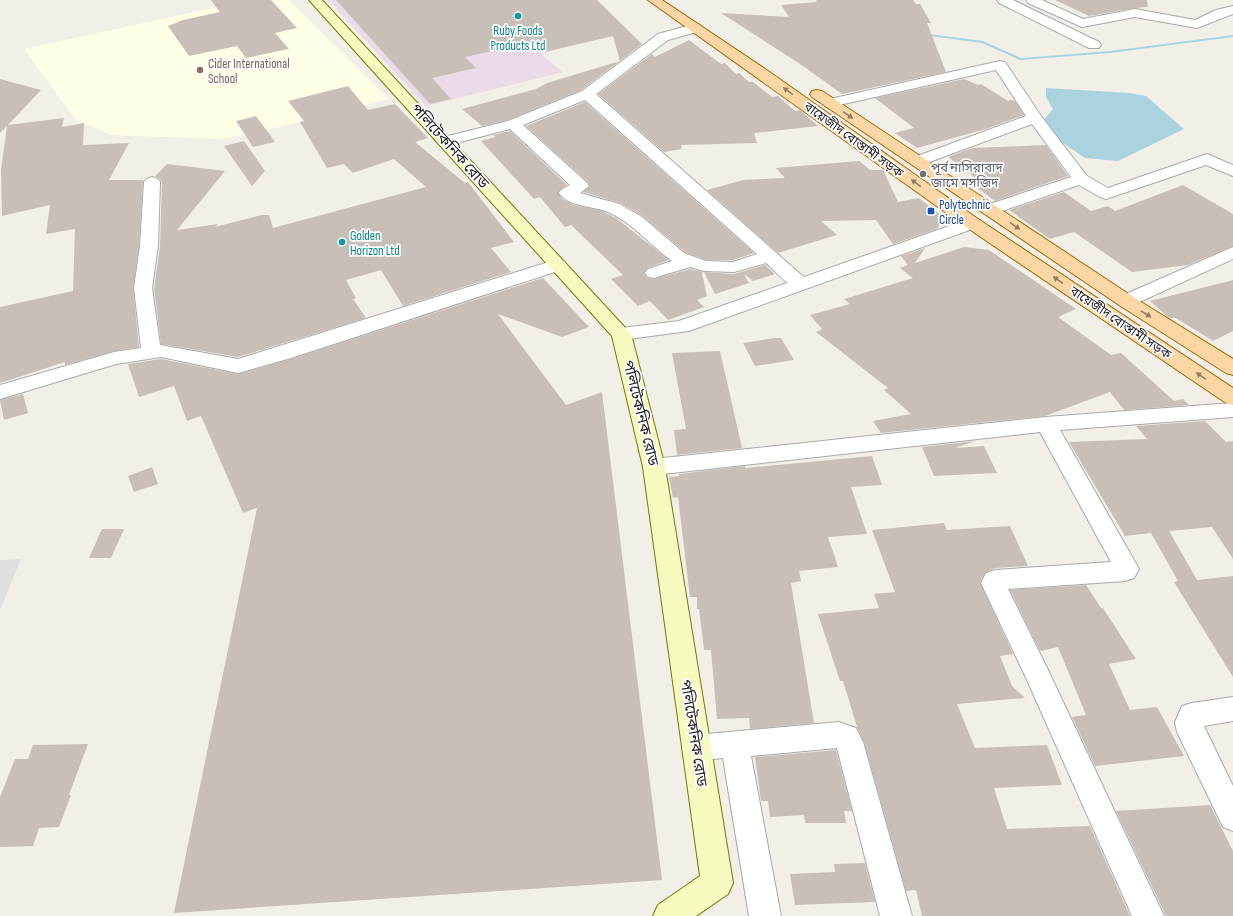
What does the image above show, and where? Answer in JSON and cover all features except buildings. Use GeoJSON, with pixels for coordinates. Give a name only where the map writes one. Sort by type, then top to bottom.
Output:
{"type":"FeatureCollection","features":[{"type":"Feature","properties":{"kind":"main road","name":"পলিটেকনিক রোড"},"geometry":{"type":"LineString","coordinates":[[315,0],[621,334],[654,467],[717,883],[669,916]]}},
{"type":"Feature","properties":{"kind":"main road","name":"বায়েজীদ বোস্তামী সড়ক"},"geometry":{"type":"LineString","coordinates":[[654,0],[766,76],[972,223],[1233,398]]}},
{"type":"Feature","properties":{"kind":"main road","name":"বায়েজীদ বোস্তামী সড়ক"},"geometry":{"type":"LineString","coordinates":[[676,0],[1126,301],[1233,368]]}},
{"type":"Feature","properties":{"kind":"street"},"geometry":{"type":"LineString","coordinates":[[1003,0],[1094,45]]}},
{"type":"Feature","properties":{"kind":"street"},"geometry":{"type":"LineString","coordinates":[[1032,0],[1082,22],[1134,13],[1197,24],[1220,13],[1233,10]]}},
{"type":"Feature","properties":{"kind":"street"},"geometry":{"type":"LineString","coordinates":[[445,141],[513,124],[588,94],[663,37],[695,28]]}},
{"type":"Feature","properties":{"kind":"street"},"geometry":{"type":"LineString","coordinates":[[830,103],[1000,65],[1036,118],[1081,179],[1106,194],[1207,159],[1233,171]]}},
{"type":"Feature","properties":{"kind":"street"},"geometry":{"type":"LineString","coordinates":[[588,94],[801,284]]}},
{"type":"Feature","properties":{"kind":"street"},"geometry":{"type":"LineString","coordinates":[[918,161],[1036,118]]}},
{"type":"Feature","properties":{"kind":"street"},"geometry":{"type":"LineString","coordinates":[[513,124],[581,186],[566,193],[583,200],[613,208],[636,220],[678,257],[704,266],[734,267],[769,256]]}},
{"type":"Feature","properties":{"kind":"street"},"geometry":{"type":"LineString","coordinates":[[990,210],[1081,179]]}},
{"type":"Feature","properties":{"kind":"street"},"geometry":{"type":"LineString","coordinates":[[151,353],[143,288],[149,246],[152,182]]}},
{"type":"Feature","properties":{"kind":"street"},"geometry":{"type":"LineString","coordinates":[[621,334],[682,327],[972,223]]}},
{"type":"Feature","properties":{"kind":"street"},"geometry":{"type":"LineString","coordinates":[[1126,301],[1233,252]]}},
{"type":"Feature","properties":{"kind":"street"},"geometry":{"type":"LineString","coordinates":[[654,273],[690,261]]}},
{"type":"Feature","properties":{"kind":"street"},"geometry":{"type":"LineString","coordinates":[[0,392],[38,382],[114,358],[161,351],[238,366],[284,353],[558,266]]}},
{"type":"Feature","properties":{"kind":"street"},"geometry":{"type":"LineString","coordinates":[[654,467],[1046,424],[1233,410]]}},
{"type":"Feature","properties":{"kind":"street"},"geometry":{"type":"LineString","coordinates":[[1046,424],[1127,569],[1125,571],[996,580],[993,583],[1040,680],[1148,916]]}},
{"type":"Feature","properties":{"kind":"street"},"geometry":{"type":"LineString","coordinates":[[1233,709],[1192,715],[1189,722],[1191,732],[1233,817]]}},
{"type":"Feature","properties":{"kind":"street"},"geometry":{"type":"LineString","coordinates":[[696,748],[839,735],[846,737],[849,742],[896,916]]}},
{"type":"Feature","properties":{"kind":"street"},"geometry":{"type":"LineString","coordinates":[[735,745],[765,916]]}},
{"type":"Feature","properties":{"kind":"shaded area","name":"Cider International School"},"geometry":{"type":"Polygon","coordinates":[[[250,0],[289,0],[389,99],[263,131],[220,139],[111,135],[75,119],[24,49],[250,0]]]}},
{"type":"Feature","properties":{"kind":"shaded area"},"geometry":{"type":"Polygon","coordinates":[[[328,0],[476,0],[563,72],[426,106],[328,0]]]}},
{"type":"Feature","properties":{"kind":"shaded area"},"geometry":{"type":"Polygon","coordinates":[[[21,559],[0,610],[0,560],[21,559]]]}},
{"type":"Feature","properties":{"kind":"water"},"geometry":{"type":"Polygon","coordinates":[[[1046,88],[1130,93],[1146,96],[1184,129],[1118,161],[1085,158],[1051,135],[1042,122],[1053,109],[1046,97],[1046,88]]]}},
{"type":"Feature","properties":{"kind":"waterway"},"geometry":{"type":"LineString","coordinates":[[922,34],[983,42],[1020,59],[1110,52],[1233,36]]}},
{"type":"Feature","properties":{"kind":"place","name":"Ruby Foods Products Ltd"},"geometry":{"type":"Point","coordinates":[518,16]}},
{"type":"Feature","properties":{"kind":"place","name":"Cider International School"},"geometry":{"type":"Point","coordinates":[200,70]}},
{"type":"Feature","properties":{"kind":"place","name":"পূর্ব নাসিরাবাদ জামে মসজিদ"},"geometry":{"type":"Point","coordinates":[923,174]}},
{"type":"Feature","properties":{"kind":"place","name":"Polytechnic Circle"},"geometry":{"type":"Point","coordinates":[931,211]}},
{"type":"Feature","properties":{"kind":"place","name":"Golden Horizon Ltd"},"geometry":{"type":"Point","coordinates":[342,242]}}]}
